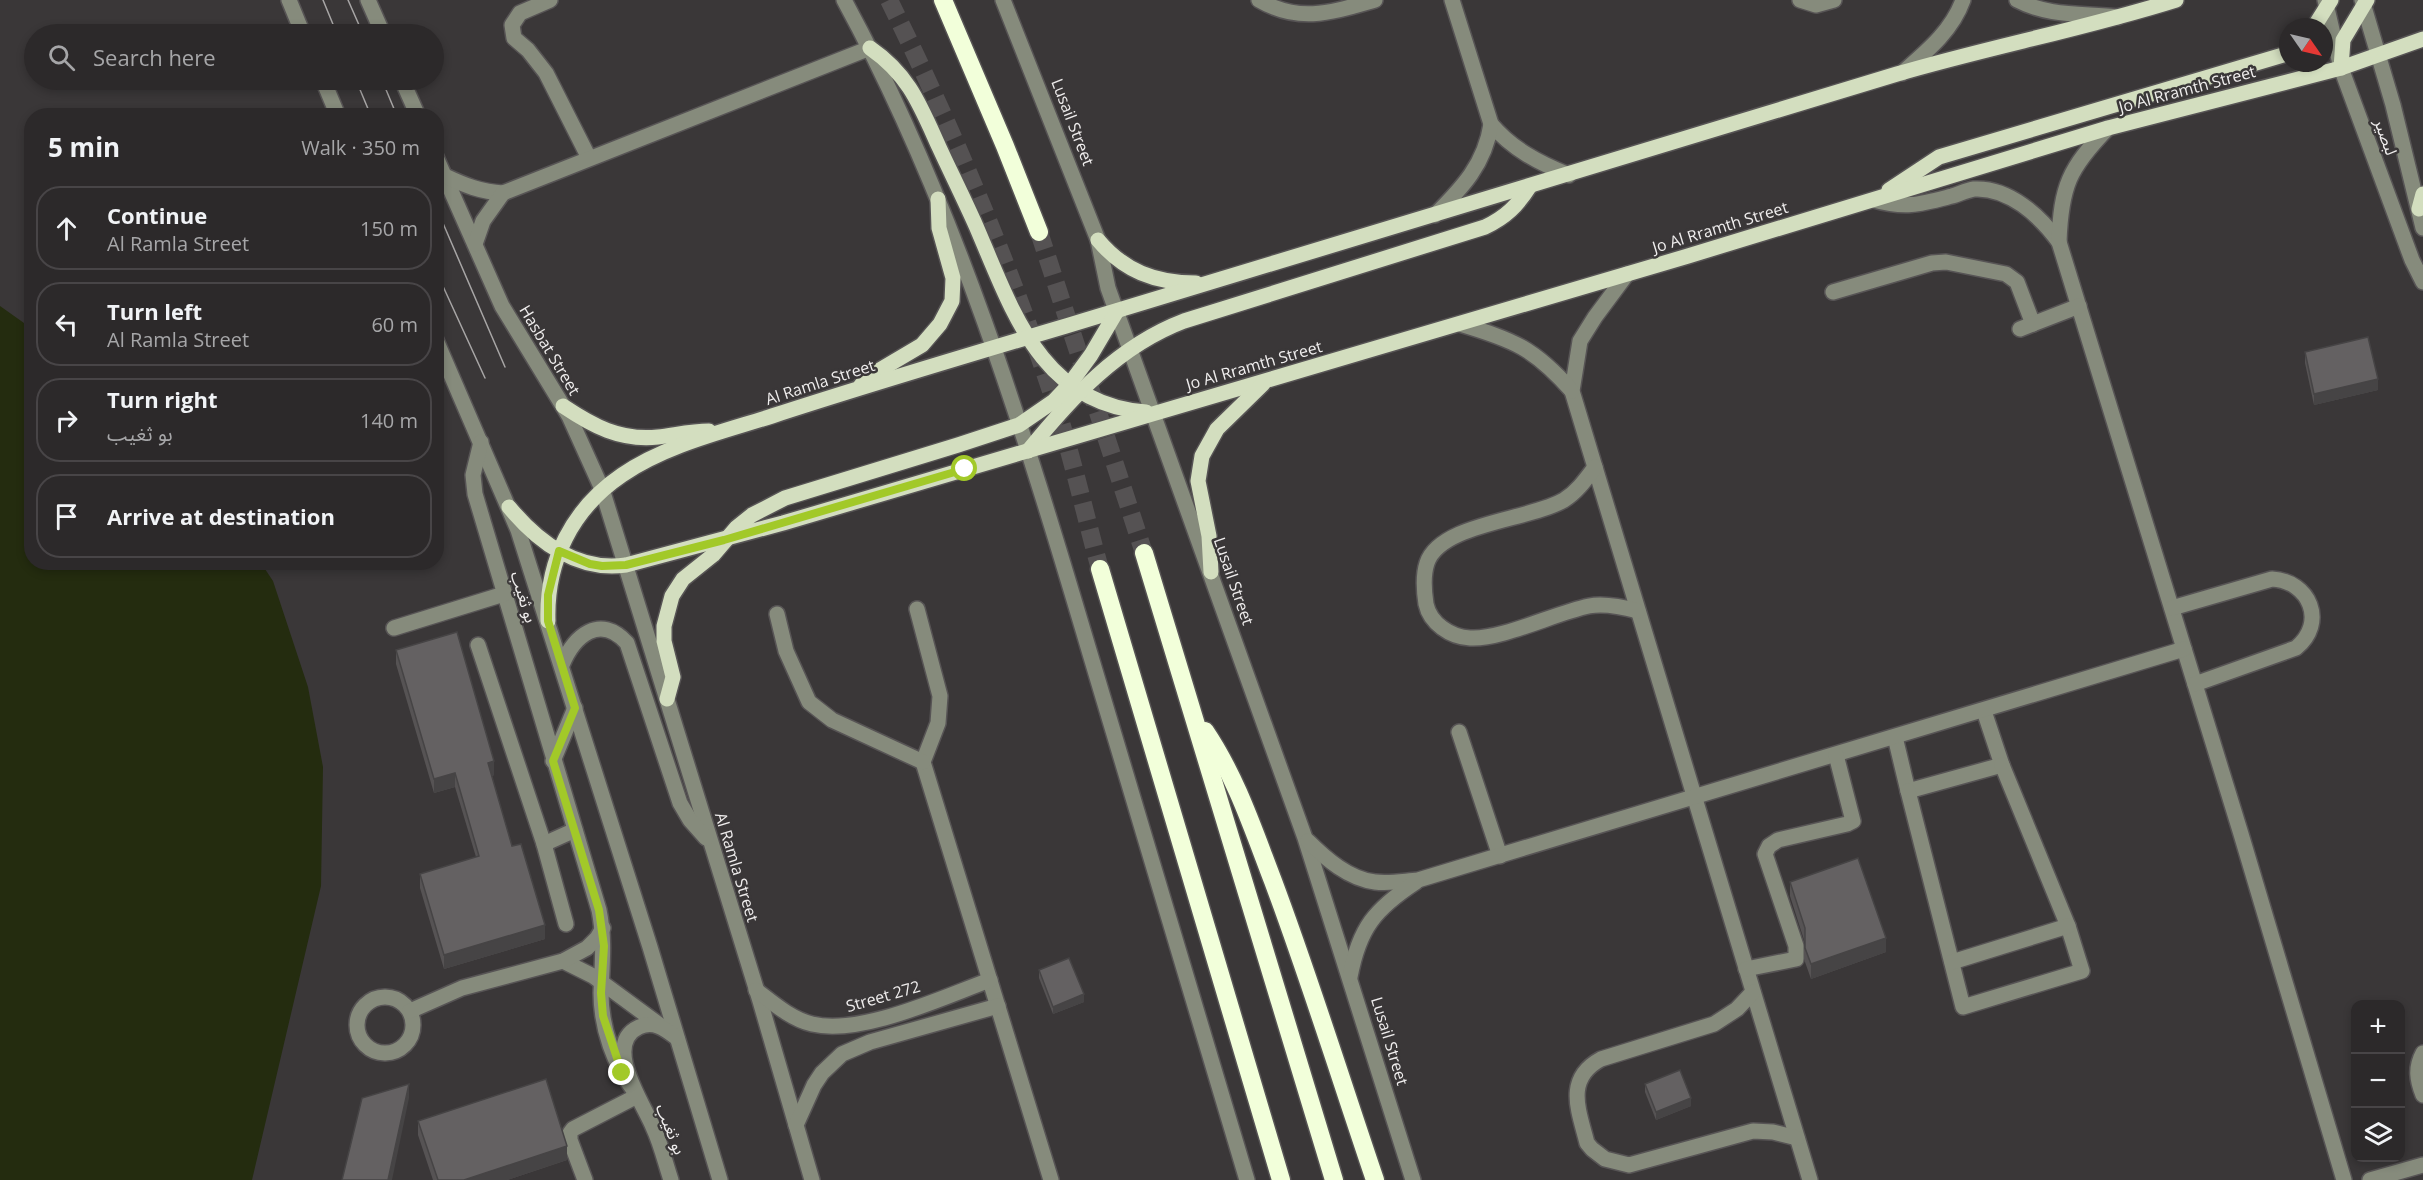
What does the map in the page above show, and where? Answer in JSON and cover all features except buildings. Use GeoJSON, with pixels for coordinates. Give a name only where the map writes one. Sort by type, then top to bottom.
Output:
{"type":"FeatureCollection","features":[{"type":"Feature","properties":{"kind":"highway"},"geometry":{"type":"LineString","coordinates":[[943,0],[1039,232]]}},
{"type":"Feature","properties":{"kind":"highway"},"geometry":{"type":"LineString","coordinates":[[1144,553],[1334,1180]]}},
{"type":"Feature","properties":{"kind":"highway"},"geometry":{"type":"LineString","coordinates":[[1100,569],[1281,1180]]}},
{"type":"Feature","properties":{"kind":"highway"},"geometry":{"type":"LineString","coordinates":[[1195,716],[1217,749],[1242,800],[1305,973],[1375,1180]]}},
{"type":"Feature","properties":{"kind":"main road"},"geometry":{"type":"LineString","coordinates":[[993,348],[1902,73],[2121,17],[2176,0]]}},
{"type":"Feature","properties":{"kind":"main road"},"geometry":{"type":"LineString","coordinates":[[2341,68],[2343,40],[2364,2]]}},
{"type":"Feature","properties":{"kind":"main road"},"geometry":{"type":"LineString","coordinates":[[2319,18],[2328,3]]}},
{"type":"Feature","properties":{"kind":"main road","name":"Jo Al Rramth Street"},"geometry":{"type":"LineString","coordinates":[[1028,451],[1460,324],[2108,128],[2341,68],[2423,39]]}},
{"type":"Feature","properties":{"kind":"main road"},"geometry":{"type":"LineString","coordinates":[[870,48],[894,66],[916,97],[976,226],[1001,288],[1028,338],[1046,363],[1075,388],[1116,408],[1154,413]]}},
{"type":"Feature","properties":{"kind":"main road"},"geometry":{"type":"LineString","coordinates":[[1874,200],[1939,157],[2279,56]]}},
{"type":"Feature","properties":{"kind":"main road"},"geometry":{"type":"LineString","coordinates":[[667,699],[672,677],[664,641],[666,614],[675,590],[683,579],[713,555],[724,540],[752,515],[785,498],[958,446],[1019,425],[1157,331],[1485,227],[1501,220],[1513,210],[1530,186]]}},
{"type":"Feature","properties":{"kind":"main road"},"geometry":{"type":"LineString","coordinates":[[858,388],[873,374],[922,345],[940,324],[952,302],[953,278],[939,228],[938,199]]}},
{"type":"Feature","properties":{"kind":"main road"},"geometry":{"type":"LineString","coordinates":[[1098,240],[1112,257],[1134,270],[1157,279],[1208,284]]}},
{"type":"Feature","properties":{"kind":"main road"},"geometry":{"type":"LineString","coordinates":[[509,507],[524,526],[559,551],[590,564],[626,565],[724,540],[1028,451],[1075,388],[1117,311]]}},
{"type":"Feature","properties":{"kind":"main road","name":"Al Ramla Street"},"geometry":{"type":"LineString","coordinates":[[548,621],[548,595],[559,551],[577,517],[602,489],[642,462],[720,432],[993,348]]}},
{"type":"Feature","properties":{"kind":"main road"},"geometry":{"type":"LineString","coordinates":[[1211,572],[1209,536],[1198,481],[1202,456],[1217,429],[1268,380]]}},
{"type":"Feature","properties":{"kind":"main road"},"geometry":{"type":"LineString","coordinates":[[562,406],[603,430],[627,437],[658,437],[697,431],[720,432]]}},
{"type":"Feature","properties":{"kind":"street"},"geometry":{"type":"LineString","coordinates":[[289,0],[299,24]]}},
{"type":"Feature","properties":{"kind":"street"},"geometry":{"type":"LineString","coordinates":[[368,0],[379,24]]}},
{"type":"Feature","properties":{"kind":"street"},"geometry":{"type":"LineString","coordinates":[[550,0],[520,13],[512,25],[514,38],[528,50],[546,73],[589,158]]}},
{"type":"Feature","properties":{"kind":"street"},"geometry":{"type":"LineString","coordinates":[[844,0],[870,48],[938,199],[993,348],[1050,518],[1247,1180]]}},
{"type":"Feature","properties":{"kind":"street","name":"Lusail Street"},"geometry":{"type":"LineString","coordinates":[[1003,0],[1098,240],[1108,288],[1305,838],[1413,1180]]}},
{"type":"Feature","properties":{"kind":"street"},"geometry":{"type":"LineString","coordinates":[[1259,0],[1278,9],[1309,15],[1325,14],[1375,0]]}},
{"type":"Feature","properties":{"kind":"street"},"geometry":{"type":"LineString","coordinates":[[1452,0],[1491,124],[1504,139],[1522,152],[1569,175]]}},
{"type":"Feature","properties":{"kind":"street"},"geometry":{"type":"LineString","coordinates":[[1800,0],[1816,5],[1834,0]]}},
{"type":"Feature","properties":{"kind":"street"},"geometry":{"type":"LineString","coordinates":[[1902,73],[1944,34],[1963,0]]}},
{"type":"Feature","properties":{"kind":"street"},"geometry":{"type":"LineString","coordinates":[[2017,0],[2048,12],[2121,17]]}},
{"type":"Feature","properties":{"kind":"street","name":"لبصير"},"geometry":{"type":"LineString","coordinates":[[2364,2],[2421,201],[2423,228]]}},
{"type":"Feature","properties":{"kind":"street","name":"لبصير"},"geometry":{"type":"LineString","coordinates":[[2328,3],[2341,68],[2412,260],[2423,282]]}},
{"type":"Feature","properties":{"kind":"street"},"geometry":{"type":"LineString","coordinates":[[445,176],[479,190],[503,193],[870,48]]}},
{"type":"Feature","properties":{"kind":"street"},"geometry":{"type":"LineString","coordinates":[[327,90],[335,108]]}},
{"type":"Feature","properties":{"kind":"street"},"geometry":{"type":"LineString","coordinates":[[406,90],[414,108]]}},
{"type":"Feature","properties":{"kind":"street"},"geometry":{"type":"LineString","coordinates":[[1436,215],[1475,172],[1486,147],[1491,124]]}},
{"type":"Feature","properties":{"kind":"street"},"geometry":{"type":"LineString","coordinates":[[2059,242],[2061,206],[2068,181],[2084,155],[2108,128]]}},
{"type":"Feature","properties":{"kind":"street","name":"Hasbat Street"},"geometry":{"type":"LineString","coordinates":[[445,176],[502,306],[562,406],[602,489],[626,565]]}},
{"type":"Feature","properties":{"kind":"street"},"geometry":{"type":"LineString","coordinates":[[1874,200],[1890,205],[1912,206],[1974,189],[1986,190],[2005,196],[2024,206],[2047,225],[2059,242],[2344,1180]]}},
{"type":"Feature","properties":{"kind":"street"},"geometry":{"type":"LineString","coordinates":[[475,244],[483,221],[503,193]]}},
{"type":"Feature","properties":{"kind":"street"},"geometry":{"type":"LineString","coordinates":[[1833,292],[1932,263],[1946,262],[2006,274],[2017,282],[2026,326],[2079,306]]}},
{"type":"Feature","properties":{"kind":"street"},"geometry":{"type":"LineString","coordinates":[[1572,391],[1580,340],[1594,317],[1627,274]]}},
{"type":"Feature","properties":{"kind":"street"},"geometry":{"type":"LineString","coordinates":[[1460,324],[1493,334],[1535,354],[1549,365],[1572,391],[1810,1180]]}},
{"type":"Feature","properties":{"kind":"street"},"geometry":{"type":"LineString","coordinates":[[444,358],[509,507]]}},
{"type":"Feature","properties":{"kind":"street","name":"بو ثغيب"},"geometry":{"type":"LineString","coordinates":[[481,442],[473,476],[475,494],[603,928],[602,1004],[607,1034],[622,1073],[652,1125],[671,1180]]}},
{"type":"Feature","properties":{"kind":"street"},"geometry":{"type":"LineString","coordinates":[[1595,466],[1574,493],[1555,505],[1464,532],[1439,544],[1429,557],[1425,573],[1428,612],[1438,624],[1447,630],[1471,638],[1502,632],[1589,606],[1620,606],[1638,611]]}},
{"type":"Feature","properties":{"kind":"street","name":"Al Ramla Street"},"geometry":{"type":"LineString","coordinates":[[509,507],[562,665],[720,1180]]}},
{"type":"Feature","properties":{"kind":"street","name":"Al Ramla Street"},"geometry":{"type":"LineString","coordinates":[[626,565],[812,1180]]}},
{"type":"Feature","properties":{"kind":"street"},"geometry":{"type":"LineString","coordinates":[[2172,608],[2272,579],[2280,579],[2296,587],[2308,599],[2312,620],[2302,644],[2195,684]]}},
{"type":"Feature","properties":{"kind":"street"},"geometry":{"type":"LineString","coordinates":[[394,628],[504,594]]}},
{"type":"Feature","properties":{"kind":"street"},"geometry":{"type":"LineString","coordinates":[[917,609],[940,696],[938,723],[923,762],[1051,1180]]}},
{"type":"Feature","properties":{"kind":"street"},"geometry":{"type":"LineString","coordinates":[[777,614],[786,651],[808,702],[832,720],[923,762]]}},
{"type":"Feature","properties":{"kind":"street"},"geometry":{"type":"LineString","coordinates":[[562,665],[570,648],[586,632],[616,633],[627,643],[680,803],[690,820],[710,842]]}},
{"type":"Feature","properties":{"kind":"street"},"geometry":{"type":"LineString","coordinates":[[478,645],[543,844],[566,924]]}},
{"type":"Feature","properties":{"kind":"street"},"geometry":{"type":"LineString","coordinates":[[1305,838],[1324,857],[1364,880],[1385,883],[1418,880],[2184,650]]}},
{"type":"Feature","properties":{"kind":"street"},"geometry":{"type":"LineString","coordinates":[[553,761],[575,708]]}},
{"type":"Feature","properties":{"kind":"street"},"geometry":{"type":"LineString","coordinates":[[1895,737],[1963,1007],[2082,971],[2068,926],[2002,765],[1984,711]]}},
{"type":"Feature","properties":{"kind":"street"},"geometry":{"type":"LineString","coordinates":[[1459,732],[1500,856]]}},
{"type":"Feature","properties":{"kind":"street"},"geometry":{"type":"LineString","coordinates":[[1746,969],[1796,959],[1796,946],[1766,854],[1769,846],[1778,840],[1853,821],[1836,755]]}},
{"type":"Feature","properties":{"kind":"street"},"geometry":{"type":"LineString","coordinates":[[1908,791],[2002,765]]}},
{"type":"Feature","properties":{"kind":"street"},"geometry":{"type":"LineString","coordinates":[[543,844],[575,830]]}},
{"type":"Feature","properties":{"kind":"street"},"geometry":{"type":"LineString","coordinates":[[1350,976],[1358,945],[1370,922],[1388,900],[1418,880]]}},
{"type":"Feature","properties":{"kind":"street"},"geometry":{"type":"LineString","coordinates":[[1952,962],[2068,926]]}},
{"type":"Feature","properties":{"kind":"street"},"geometry":{"type":"LineString","coordinates":[[410,1011],[462,988],[563,961],[587,948],[603,928]]}},
{"type":"Feature","properties":{"kind":"street"},"geometry":{"type":"LineString","coordinates":[[563,961],[583,969],[677,1038]]}},
{"type":"Feature","properties":{"kind":"street","name":"Street 272"},"geometry":{"type":"LineString","coordinates":[[756,990],[800,1020],[810,1024],[836,1027],[866,1022],[990,980]]}},
{"type":"Feature","properties":{"kind":"street"},"geometry":{"type":"LineString","coordinates":[[1753,992],[1737,1009],[1714,1024],[1601,1059],[1592,1064],[1580,1079],[1577,1095],[1587,1143],[1605,1159],[1629,1166],[1754,1131],[1773,1132],[1797,1138]]}},
{"type":"Feature","properties":{"kind":"street"},"geometry":{"type":"LineString","coordinates":[[796,1125],[822,1072],[842,1054],[870,1042],[998,1006]]}},
{"type":"Feature","properties":{"kind":"street","name":"بو ثغيب"},"geometry":{"type":"LineString","coordinates":[[636,1094],[623,1055],[624,1042],[639,1026],[654,1024],[661,1026]]}},
{"type":"Feature","properties":{"kind":"street"},"geometry":{"type":"LineString","coordinates":[[2423,1053],[2417,1064],[2417,1074],[2423,1095]]}},
{"type":"Feature","properties":{"kind":"street"},"geometry":{"type":"LineString","coordinates":[[585,1180],[570,1140],[570,1133],[573,1129],[636,1094]]}},
{"type":"Feature","properties":{"kind":"street"},"geometry":{"type":"LineString","coordinates":[[2370,1180],[2423,1165]]}},
{"type":"Feature","properties":{"kind":"shaded area"},"geometry":{"type":"Polygon","coordinates":[[[0,306],[24,323],[24,570],[266,570],[273,581],[308,687],[323,767],[321,886],[252,1180],[0,1180],[0,306]]]}},
{"type":"Feature","properties":{"kind":"tunnel"},"geometry":{"type":"LineString","coordinates":[[889,0],[935,96],[977,194],[1035,343],[1059,416],[1100,569]]}},
{"type":"Feature","properties":{"kind":"tunnel"},"geometry":{"type":"LineString","coordinates":[[1039,232],[1144,553]]}},
{"type":"Feature","properties":{"kind":"tram line"},"geometry":{"type":"LineString","coordinates":[[323,0],[333,24]]}},
{"type":"Feature","properties":{"kind":"tram line"},"geometry":{"type":"LineString","coordinates":[[348,0],[359,24]]}},
{"type":"Feature","properties":{"kind":"tram line"},"geometry":{"type":"LineString","coordinates":[[360,90],[368,108]]}},
{"type":"Feature","properties":{"kind":"tram line"},"geometry":{"type":"LineString","coordinates":[[386,90],[394,108]]}},
{"type":"Feature","properties":{"kind":"tram line"},"geometry":{"type":"LineString","coordinates":[[444,226],[505,367]]}},
{"type":"Feature","properties":{"kind":"tram line"},"geometry":{"type":"LineString","coordinates":[[444,288],[485,378]]}},
{"type":"Feature","properties":{"kind":"route"},"geometry":{"type":"LineString","coordinates":[[622,1073],[607,1034],[603,1016],[601,993],[603,928],[589,874],[553,761],[575,708],[548,621],[548,595],[559,551],[590,564],[626,565],[724,540],[965,469]]}}]}
